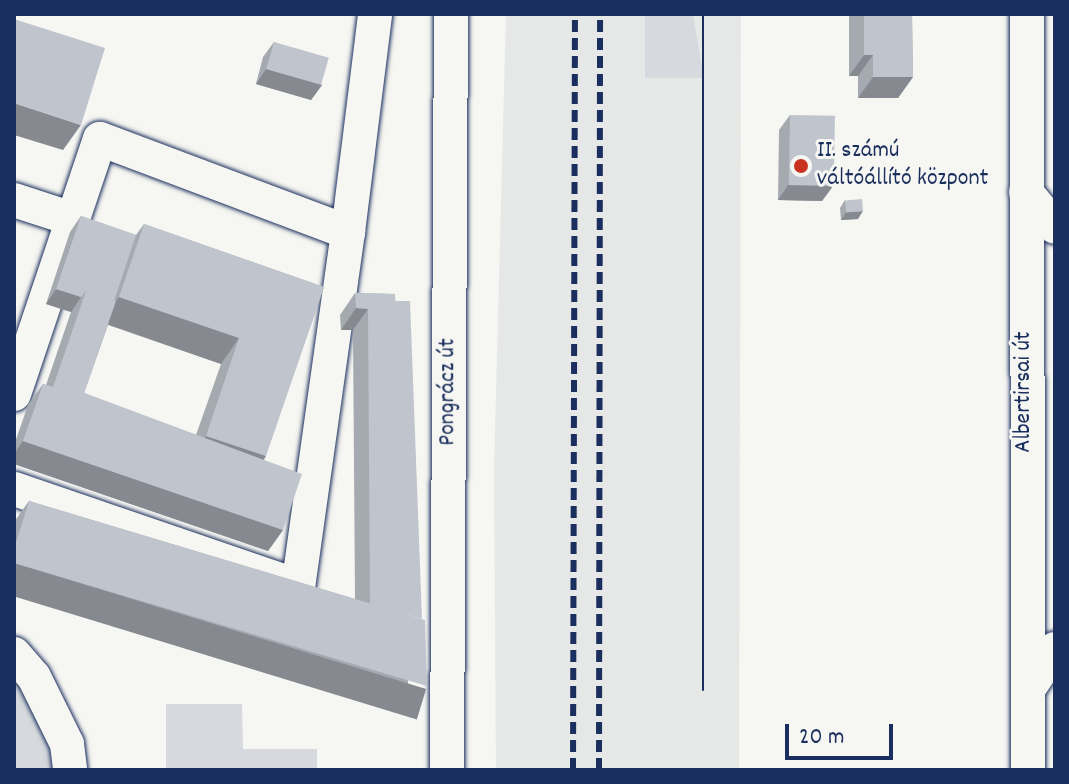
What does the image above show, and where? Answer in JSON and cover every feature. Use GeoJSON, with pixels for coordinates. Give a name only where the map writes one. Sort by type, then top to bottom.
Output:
{"type":"FeatureCollection","features":[{"type":"Feature","properties":{"kind":"street"},"geometry":{"type":"LineString","coordinates":[[14,489],[298,586],[375,14]]}},
{"type":"Feature","properties":{"kind":"street","name":"Pongrácz út"},"geometry":{"type":"LineString","coordinates":[[447,770],[451,14]]}},
{"type":"Feature","properties":{"kind":"street","name":"Albertirsai út"},"geometry":{"type":"LineString","coordinates":[[1027,14],[1041,196],[1024,623],[1029,688],[1028,770]]}},
{"type":"Feature","properties":{"kind":"street"},"geometry":{"type":"LineString","coordinates":[[14,394],[100,139],[348,232]]}},
{"type":"Feature","properties":{"kind":"street"},"geometry":{"type":"LineString","coordinates":[[1041,196],[1055,227]]}},
{"type":"Feature","properties":{"kind":"street"},"geometry":{"type":"LineString","coordinates":[[14,200],[72,219]]}},
{"type":"Feature","properties":{"kind":"street"},"geometry":{"type":"LineString","coordinates":[[1029,688],[1055,649]]}},
{"type":"Feature","properties":{"kind":"street"},"geometry":{"type":"LineString","coordinates":[[14,654],[34,677],[67,744],[70,770]]}},
{"type":"Feature","properties":{"kind":"shaded area"},"geometry":{"type":"Polygon","coordinates":[[[506,14],[645,14],[646,78],[704,78],[693,14],[741,14],[739,770],[496,770],[494,470],[506,14]]]}},
{"type":"Feature","properties":{"kind":"shaded area"},"geometry":{"type":"Polygon","coordinates":[[[645,14],[693,14],[704,78],[645,78],[645,14]]]}},
{"type":"Feature","properties":{"kind":"shaded area"},"geometry":{"type":"Polygon","coordinates":[[[14,670],[46,725],[57,770],[14,770],[14,670]]]}},
{"type":"Feature","properties":{"kind":"shaded area"},"geometry":{"type":"Polygon","coordinates":[[[166,704],[242,704],[243,749],[317,749],[317,770],[166,770],[166,704]]]}},
{"type":"Feature","properties":{"kind":"building"},"geometry":{"type":"Polygon","coordinates":[[[864,14],[912,14],[913,77],[873,77],[873,55],[864,55],[864,14]]]}},
{"type":"Feature","properties":{"kind":"building"},"geometry":{"type":"Polygon","coordinates":[[[14,19],[105,48],[81,125],[14,103],[14,19]]]}},
{"type":"Feature","properties":{"kind":"building"},"geometry":{"type":"Polygon","coordinates":[[[274,42],[329,58],[321,85],[266,69],[274,42]]]}},
{"type":"Feature","properties":{"kind":"building"},"geometry":{"type":"Polygon","coordinates":[[[790,115],[835,116],[834,186],[789,185],[790,115]]]}},
{"type":"Feature","properties":{"kind":"building"},"geometry":{"type":"Polygon","coordinates":[[[862,199],[863,211],[846,212],[845,200],[862,199]]]}},
{"type":"Feature","properties":{"kind":"building"},"geometry":{"type":"Polygon","coordinates":[[[81,216],[136,235],[114,301],[86,291],[81,297],[56,289],[81,216]]]}},
{"type":"Feature","properties":{"kind":"building"},"geometry":{"type":"Polygon","coordinates":[[[144,224],[324,287],[266,456],[206,436],[239,338],[119,297],[144,224]]]}},
{"type":"Feature","properties":{"kind":"building"},"geometry":{"type":"Polygon","coordinates":[[[86,291],[116,301],[84,393],[302,474],[283,530],[23,441],[43,384],[53,387],[86,291]]]}},
{"type":"Feature","properties":{"kind":"building"},"geometry":{"type":"Polygon","coordinates":[[[355,293],[395,294],[395,301],[410,301],[422,619],[370,604],[368,309],[356,308],[355,293]]]}},
{"type":"Feature","properties":{"kind":"building"},"geometry":{"type":"Polygon","coordinates":[[[29,501],[425,620],[427,686],[14,563],[14,549],[29,501]]]}},
{"type":"Feature","properties":{"kind":"tram line"},"geometry":{"type":"LineString","coordinates":[[703,14],[703,690]]}},
{"type":"Feature","properties":{"kind":"railway"},"geometry":{"type":"LineString","coordinates":[[573,770],[575,14]]}},
{"type":"Feature","properties":{"kind":"railway"},"geometry":{"type":"LineString","coordinates":[[599,770],[600,14]]}},
{"type":"Feature","properties":{"kind":"place","name":"II. számú váltóállító központ"},"geometry":{"type":"Point","coordinates":[801,166]}}]}
